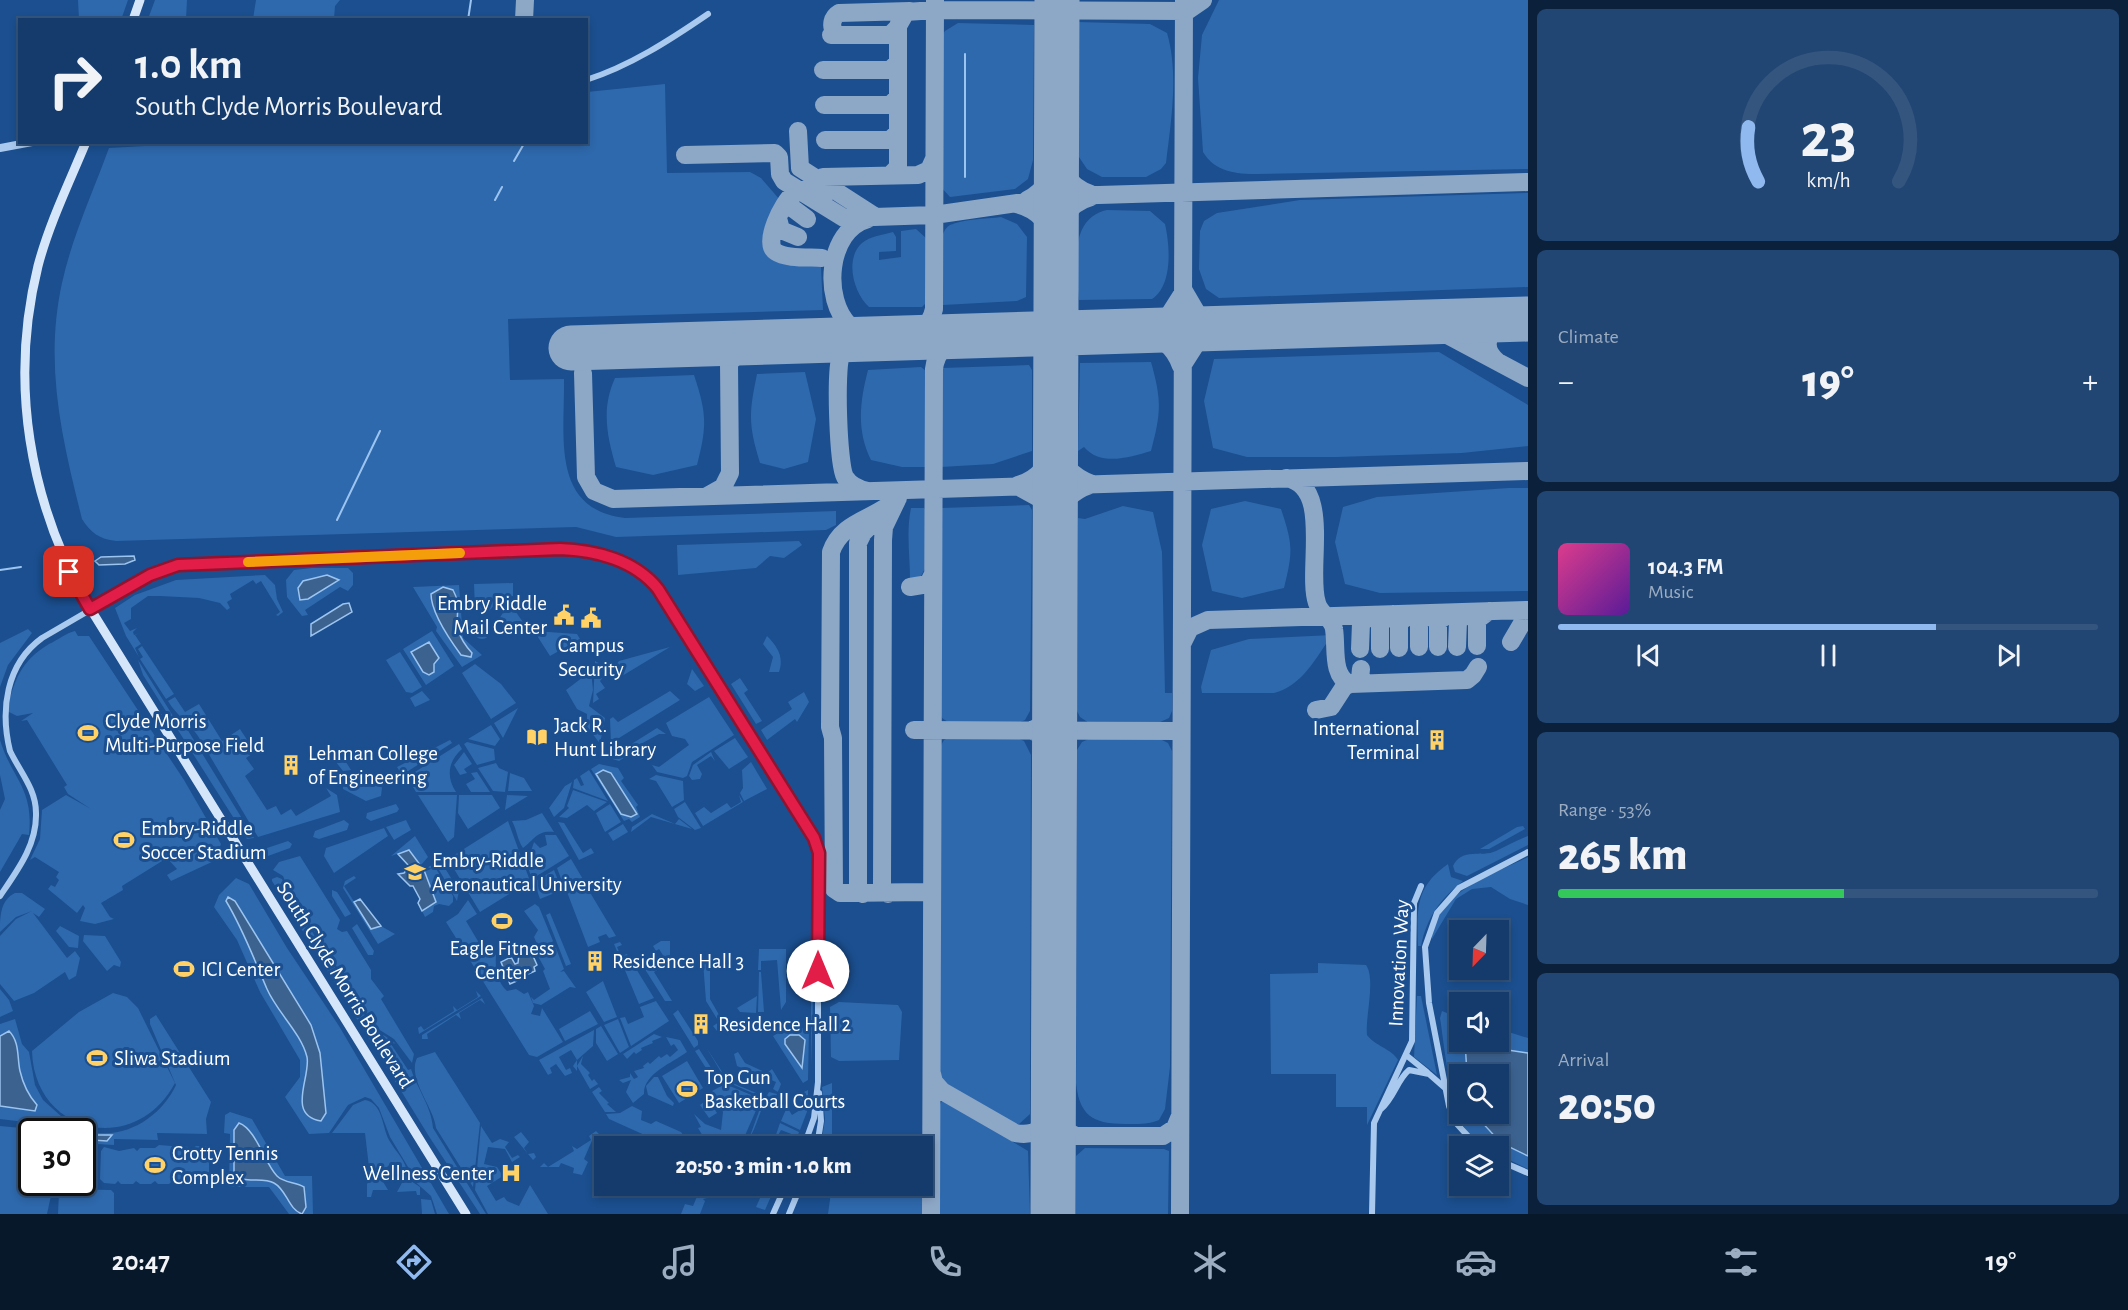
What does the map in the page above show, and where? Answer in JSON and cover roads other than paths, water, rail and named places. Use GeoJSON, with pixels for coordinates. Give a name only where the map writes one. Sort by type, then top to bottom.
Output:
{"type":"FeatureCollection","features":[{"type":"Feature","properties":{"kind":"main road"},"geometry":{"type":"LineString","coordinates":[[134,18],[140,0]]}},
{"type":"Feature","properties":{"kind":"main road","name":"South Clyde Morris Boulevard"},"geometry":{"type":"LineString","coordinates":[[85,144],[39,265],[26,343],[26,406],[31,450],[52,533],[69,572],[90,609],[466,1214]]}},
{"type":"Feature","properties":{"kind":"street"},"geometry":{"type":"LineString","coordinates":[[588,79],[610,72],[708,14]]}},
{"type":"Feature","properties":{"kind":"street"},"geometry":{"type":"LineString","coordinates":[[0,148],[21,144]]}},
{"type":"Feature","properties":{"kind":"street"},"geometry":{"type":"LineString","coordinates":[[0,896],[27,852],[34,835],[37,816],[32,792],[4,734],[2,707],[7,682],[15,663],[29,647],[150,575],[178,565],[193,564],[560,549],[617,560],[640,571],[658,589],[818,846],[818,1082],[821,1121],[819,1136]]}},
{"type":"Feature","properties":{"kind":"street"},"geometry":{"type":"LineString","coordinates":[[1468,1136],[1456,1123],[1449,1107],[1425,971],[1425,947],[1430,927],[1442,906],[1459,888],[1528,852]]}},
{"type":"Feature","properties":{"kind":"street","name":"Innovation Way"},"geometry":{"type":"LineString","coordinates":[[1372,1214],[1372,1138],[1378,1111],[1412,1041],[1414,903],[1420,886]]}},
{"type":"Feature","properties":{"kind":"street"},"geometry":{"type":"LineString","coordinates":[[1406,1055],[1445,1088]]}},
{"type":"Feature","properties":{"kind":"street"},"geometry":{"type":"LineString","coordinates":[[1378,1111],[1390,1099],[1402,1076],[1409,1070],[1429,1074]]}},
{"type":"Feature","properties":{"kind":"street"},"geometry":{"type":"LineString","coordinates":[[808,1136],[814,1118],[818,1082]]}},
{"type":"Feature","properties":{"kind":"street"},"geometry":{"type":"LineString","coordinates":[[1509,1165],[1528,1176]]}},
{"type":"Feature","properties":{"kind":"street"},"geometry":{"type":"LineString","coordinates":[[773,1214],[781,1196]]}},
{"type":"Feature","properties":{"kind":"street"},"geometry":{"type":"LineString","coordinates":[[789,1214],[796,1196]]}},
{"type":"Feature","properties":{"kind":"waterway"},"geometry":{"type":"LineString","coordinates":[[468,18],[471,0]]}},
{"type":"Feature","properties":{"kind":"waterway"},"geometry":{"type":"LineString","coordinates":[[965,54],[965,177]]}},
{"type":"Feature","properties":{"kind":"waterway"},"geometry":{"type":"LineString","coordinates":[[514,161],[524,144]]}},
{"type":"Feature","properties":{"kind":"waterway"},"geometry":{"type":"LineString","coordinates":[[495,200],[502,187]]}},
{"type":"Feature","properties":{"kind":"waterway"},"geometry":{"type":"LineString","coordinates":[[337,520],[380,431]]}},
{"type":"Feature","properties":{"kind":"waterway"},"geometry":{"type":"LineString","coordinates":[[0,570],[21,567]]}},
{"type":"Feature","properties":{"kind":"place","name":"Embry Riddle Mail Center"},"geometry":{"type":"Point","coordinates":[564,615]}},
{"type":"Feature","properties":{"kind":"place","name":"Campus Security"},"geometry":{"type":"Point","coordinates":[591,618]}},
{"type":"Feature","properties":{"kind":"place","name":"Clyde Morris Multi-Purpose Field"},"geometry":{"type":"Point","coordinates":[88,733]}},
{"type":"Feature","properties":{"kind":"place","name":"Jack R. Hunt Library"},"geometry":{"type":"Point","coordinates":[537,737]}},
{"type":"Feature","properties":{"kind":"place","name":"International Terminal"},"geometry":{"type":"Point","coordinates":[1437,740]}},
{"type":"Feature","properties":{"kind":"place","name":"Lehman College of Engineering"},"geometry":{"type":"Point","coordinates":[291,765]}},
{"type":"Feature","properties":{"kind":"place","name":"Embry-Riddle Soccer Stadium"},"geometry":{"type":"Point","coordinates":[124,840]}},
{"type":"Feature","properties":{"kind":"place","name":"Embry-Riddle Aeronautical University"},"geometry":{"type":"Point","coordinates":[415,872]}},
{"type":"Feature","properties":{"kind":"place","name":"Eagle Fitness Center"},"geometry":{"type":"Point","coordinates":[502,921]}},
{"type":"Feature","properties":{"kind":"place","name":"Residence Hall 3"},"geometry":{"type":"Point","coordinates":[595,961]}},
{"type":"Feature","properties":{"kind":"place","name":"ICI Center"},"geometry":{"type":"Point","coordinates":[184,969]}},
{"type":"Feature","properties":{"kind":"place","name":"Residence Hall 2"},"geometry":{"type":"Point","coordinates":[701,1024]}},
{"type":"Feature","properties":{"kind":"place","name":"Sliwa Stadium"},"geometry":{"type":"Point","coordinates":[97,1058]}},
{"type":"Feature","properties":{"kind":"place","name":"Top Gun Basketball Courts"},"geometry":{"type":"Point","coordinates":[687,1089]}},
{"type":"Feature","properties":{"kind":"place","name":"Crotty Tennis Complex"},"geometry":{"type":"Point","coordinates":[155,1165]}},
{"type":"Feature","properties":{"kind":"place","name":"Wellness Center"},"geometry":{"type":"Point","coordinates":[511,1173]}}]}
